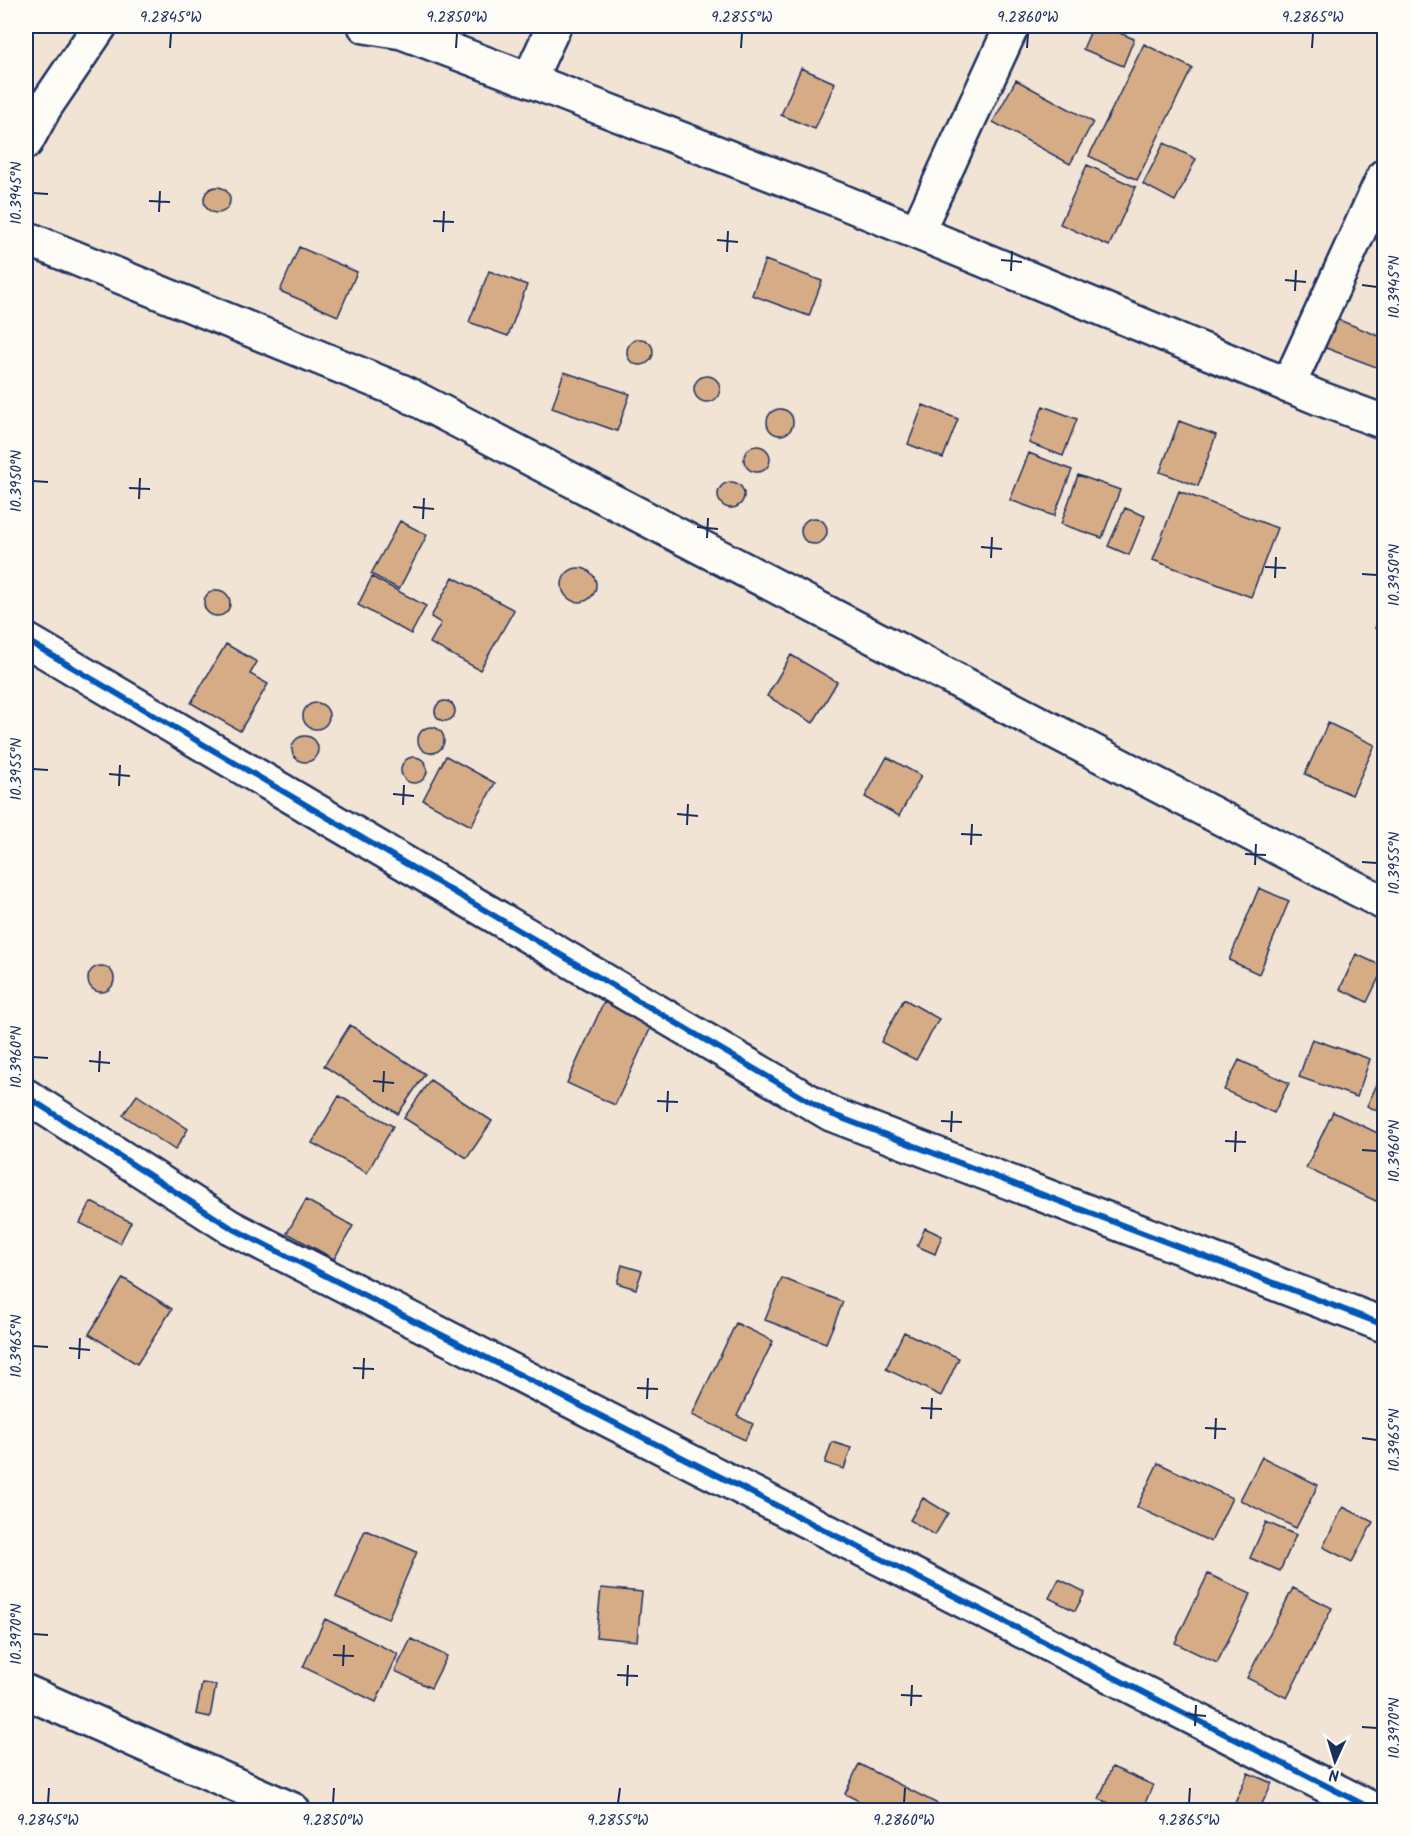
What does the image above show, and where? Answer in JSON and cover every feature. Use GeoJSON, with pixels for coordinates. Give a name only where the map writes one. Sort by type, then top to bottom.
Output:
{"type":"FeatureCollection","features":[{"type":"Feature","properties":{"kind":"street"},"geometry":{"type":"LineString","coordinates":[[26,142],[45,107],[100,26]]}},
{"type":"Feature","properties":{"kind":"street"},"geometry":{"type":"LineString","coordinates":[[365,26],[402,32],[841,201],[1288,386],[1384,422]]}},
{"type":"Feature","properties":{"kind":"street"},"geometry":{"type":"LineString","coordinates":[[529,80],[554,26]]}},
{"type":"Feature","properties":{"kind":"street"},"geometry":{"type":"LineString","coordinates":[[917,232],[1012,26]]}},
{"type":"Feature","properties":{"kind":"street"},"geometry":{"type":"LineString","coordinates":[[1288,386],[1384,176]]}},
{"type":"Feature","properties":{"kind":"street"},"geometry":{"type":"LineString","coordinates":[[26,238],[401,391],[1384,903]]}},
{"type":"Feature","properties":{"kind":"street"},"geometry":{"type":"LineString","coordinates":[[26,640],[831,1114],[1384,1325]]}},
{"type":"Feature","properties":{"kind":"street"},"geometry":{"type":"LineString","coordinates":[[26,1096],[230,1227],[1374,1810]]}},
{"type":"Feature","properties":{"kind":"street"},"geometry":{"type":"LineString","coordinates":[[26,1692],[293,1810]]}},
{"type":"Feature","properties":{"kind":"building"},"geometry":{"type":"Polygon","coordinates":[[[1093,26],[1103,26],[1134,39],[1123,66],[1083,49],[1093,26]]]}},
{"type":"Feature","properties":{"kind":"building"},"geometry":{"type":"Polygon","coordinates":[[[1144,44],[1192,68],[1137,180],[1089,156],[1144,44]]]}},
{"type":"Feature","properties":{"kind":"building"},"geometry":{"type":"Polygon","coordinates":[[[801,68],[835,83],[815,129],[781,115],[801,68]]]}},
{"type":"Feature","properties":{"kind":"building"},"geometry":{"type":"Polygon","coordinates":[[[1016,80],[1093,122],[1070,164],[993,122],[1016,80]]]}},
{"type":"Feature","properties":{"kind":"building"},"geometry":{"type":"Polygon","coordinates":[[[1164,143],[1196,159],[1175,201],[1143,184],[1164,143]]]}},
{"type":"Feature","properties":{"kind":"building"},"geometry":{"type":"Polygon","coordinates":[[[1087,165],[1136,187],[1109,246],[1060,224],[1087,165]]]}},
{"type":"Feature","properties":{"kind":"building"},"geometry":{"type":"Polygon","coordinates":[[[217,187],[226,191],[230,200],[226,209],[217,213],[208,209],[204,200],[208,191],[217,187]]]}},
{"type":"Feature","properties":{"kind":"building"},"geometry":{"type":"Polygon","coordinates":[[[299,247],[357,272],[338,316],[280,291],[299,247]]]}},
{"type":"Feature","properties":{"kind":"building"},"geometry":{"type":"Polygon","coordinates":[[[765,260],[822,281],[809,316],[752,295],[765,260]]]}},
{"type":"Feature","properties":{"kind":"building"},"geometry":{"type":"Polygon","coordinates":[[[489,271],[527,285],[508,336],[469,322],[489,271]]]}},
{"type":"Feature","properties":{"kind":"building"},"geometry":{"type":"Polygon","coordinates":[[[1329,316],[1384,338],[1384,370],[1318,345],[1329,316]]]}},
{"type":"Feature","properties":{"kind":"building"},"geometry":{"type":"Polygon","coordinates":[[[640,339],[649,343],[653,352],[649,361],[640,365],[631,361],[627,352],[631,343],[640,339]]]}},
{"type":"Feature","properties":{"kind":"building"},"geometry":{"type":"Polygon","coordinates":[[[564,372],[630,394],[617,431],[552,408],[564,372]]]}},
{"type":"Feature","properties":{"kind":"building"},"geometry":{"type":"Polygon","coordinates":[[[707,376],[716,380],[720,389],[716,398],[707,402],[698,398],[694,389],[698,380],[707,376]]]}},
{"type":"Feature","properties":{"kind":"building"},"geometry":{"type":"Polygon","coordinates":[[[923,405],[958,419],[943,458],[908,444],[923,405]]]}},
{"type":"Feature","properties":{"kind":"building"},"geometry":{"type":"Polygon","coordinates":[[[1043,406],[1077,419],[1063,456],[1029,443],[1043,406]]]}},
{"type":"Feature","properties":{"kind":"building"},"geometry":{"type":"Polygon","coordinates":[[[780,409],[789,413],[793,422],[789,431],[780,435],[771,431],[767,422],[771,413],[780,409]]]}},
{"type":"Feature","properties":{"kind":"building"},"geometry":{"type":"Polygon","coordinates":[[[1179,421],[1216,435],[1198,486],[1160,472],[1179,421]]]}},
{"type":"Feature","properties":{"kind":"building"},"geometry":{"type":"Polygon","coordinates":[[[757,446],[766,450],[770,459],[766,468],[757,472],[748,468],[744,459],[748,450],[757,446]]]}},
{"type":"Feature","properties":{"kind":"building"},"geometry":{"type":"Polygon","coordinates":[[[1029,453],[1072,470],[1054,516],[1010,500],[1029,453]]]}},
{"type":"Feature","properties":{"kind":"building"},"geometry":{"type":"Polygon","coordinates":[[[1078,475],[1120,490],[1102,538],[1061,524],[1078,475]]]}},
{"type":"Feature","properties":{"kind":"building"},"geometry":{"type":"Polygon","coordinates":[[[731,482],[740,486],[744,495],[740,504],[731,508],[722,504],[718,495],[722,486],[731,482]]]}},
{"type":"Feature","properties":{"kind":"building"},"geometry":{"type":"Polygon","coordinates":[[[1179,491],[1277,528],[1251,597],[1153,560],[1179,491]]]}},
{"type":"Feature","properties":{"kind":"building"},"geometry":{"type":"Polygon","coordinates":[[[1125,508],[1145,516],[1129,555],[1108,546],[1125,508]]]}},
{"type":"Feature","properties":{"kind":"building"},"geometry":{"type":"Polygon","coordinates":[[[814,518],[823,522],[827,531],[823,540],[814,544],[805,540],[801,531],[805,522],[814,518]]]}},
{"type":"Feature","properties":{"kind":"building"},"geometry":{"type":"Polygon","coordinates":[[[400,521],[427,535],[399,589],[371,574],[400,521]]]}},
{"type":"Feature","properties":{"kind":"building"},"geometry":{"type":"Polygon","coordinates":[[[579,568],[591,573],[596,585],[591,597],[579,602],[567,597],[562,585],[567,573],[579,568]]]}},
{"type":"Feature","properties":{"kind":"building"},"geometry":{"type":"Polygon","coordinates":[[[372,577],[426,606],[411,634],[358,605],[372,577]]]}},
{"type":"Feature","properties":{"kind":"building"},"geometry":{"type":"Polygon","coordinates":[[[453,577],[514,610],[480,670],[430,643],[441,623],[431,617],[453,577]]]}},
{"type":"Feature","properties":{"kind":"building"},"geometry":{"type":"Polygon","coordinates":[[[217,590],[226,594],[230,603],[226,612],[217,616],[208,612],[204,603],[208,594],[217,590]]]}},
{"type":"Feature","properties":{"kind":"building"},"geometry":{"type":"Polygon","coordinates":[[[1384,608],[1384,632],[1375,628],[1384,608]]]}},
{"type":"Feature","properties":{"kind":"building"},"geometry":{"type":"Polygon","coordinates":[[[226,644],[257,662],[250,674],[268,684],[240,731],[191,703],[226,644]]]}},
{"type":"Feature","properties":{"kind":"building"},"geometry":{"type":"Polygon","coordinates":[[[791,655],[837,682],[813,723],[767,696],[791,655]]]}},
{"type":"Feature","properties":{"kind":"building"},"geometry":{"type":"Polygon","coordinates":[[[445,701],[452,704],[455,711],[452,718],[445,721],[438,718],[435,711],[438,704],[445,701]]]}},
{"type":"Feature","properties":{"kind":"building"},"geometry":{"type":"Polygon","coordinates":[[[316,703],[325,707],[329,716],[325,725],[316,729],[307,725],[303,716],[307,707],[316,703]]]}},
{"type":"Feature","properties":{"kind":"building"},"geometry":{"type":"Polygon","coordinates":[[[1328,723],[1375,745],[1352,795],[1305,774],[1328,723]]]}},
{"type":"Feature","properties":{"kind":"building"},"geometry":{"type":"Polygon","coordinates":[[[431,727],[440,731],[444,740],[440,749],[431,753],[422,749],[418,740],[422,731],[431,727]]]}},
{"type":"Feature","properties":{"kind":"building"},"geometry":{"type":"Polygon","coordinates":[[[305,736],[314,740],[318,749],[314,758],[305,762],[296,758],[292,749],[296,740],[305,736]]]}},
{"type":"Feature","properties":{"kind":"building"},"geometry":{"type":"Polygon","coordinates":[[[446,756],[495,783],[471,826],[423,800],[446,756]]]}},
{"type":"Feature","properties":{"kind":"building"},"geometry":{"type":"Polygon","coordinates":[[[414,757],[423,761],[427,770],[423,779],[414,783],[405,779],[401,770],[405,761],[414,757]]]}},
{"type":"Feature","properties":{"kind":"building"},"geometry":{"type":"Polygon","coordinates":[[[887,757],[921,776],[899,816],[865,797],[887,757]]]}},
{"type":"Feature","properties":{"kind":"building"},"geometry":{"type":"Polygon","coordinates":[[[1259,888],[1289,901],[1259,974],[1229,960],[1259,888]]]}},
{"type":"Feature","properties":{"kind":"building"},"geometry":{"type":"Polygon","coordinates":[[[1356,954],[1384,967],[1367,1002],[1340,989],[1356,954]]]}},
{"type":"Feature","properties":{"kind":"building"},"geometry":{"type":"Polygon","coordinates":[[[101,966],[110,970],[114,979],[110,988],[101,992],[92,988],[88,979],[92,970],[101,966]]]}},
{"type":"Feature","properties":{"kind":"building"},"geometry":{"type":"Polygon","coordinates":[[[904,999],[939,1019],[916,1060],[881,1042],[904,999]]]}},
{"type":"Feature","properties":{"kind":"building"},"geometry":{"type":"Polygon","coordinates":[[[604,1002],[652,1025],[615,1105],[567,1083],[604,1002]]]}},
{"type":"Feature","properties":{"kind":"building"},"geometry":{"type":"Polygon","coordinates":[[[350,1025],[425,1074],[398,1114],[324,1066],[350,1025]]]}},
{"type":"Feature","properties":{"kind":"building"},"geometry":{"type":"Polygon","coordinates":[[[1312,1039],[1370,1059],[1357,1097],[1299,1077],[1312,1039]]]}},
{"type":"Feature","properties":{"kind":"building"},"geometry":{"type":"Polygon","coordinates":[[[1239,1060],[1289,1083],[1274,1113],[1224,1090],[1239,1060]]]}},
{"type":"Feature","properties":{"kind":"building"},"geometry":{"type":"Polygon","coordinates":[[[1382,1074],[1384,1076],[1384,1114],[1367,1106],[1382,1074]]]}},
{"type":"Feature","properties":{"kind":"building"},"geometry":{"type":"Polygon","coordinates":[[[430,1080],[492,1121],[467,1158],[404,1118],[430,1080]]]}},
{"type":"Feature","properties":{"kind":"building"},"geometry":{"type":"Polygon","coordinates":[[[137,1095],[188,1129],[175,1150],[123,1115],[137,1095]]]}},
{"type":"Feature","properties":{"kind":"building"},"geometry":{"type":"Polygon","coordinates":[[[339,1096],[393,1126],[367,1173],[312,1143],[339,1096]]]}},
{"type":"Feature","properties":{"kind":"building"},"geometry":{"type":"Polygon","coordinates":[[[1333,1112],[1384,1136],[1384,1188],[1378,1202],[1306,1168],[1333,1112]]]}},
{"type":"Feature","properties":{"kind":"building"},"geometry":{"type":"Polygon","coordinates":[[[306,1200],[353,1226],[334,1259],[287,1233],[306,1200]]]}},
{"type":"Feature","properties":{"kind":"building"},"geometry":{"type":"Polygon","coordinates":[[[91,1202],[131,1222],[120,1243],[80,1223],[91,1202]]]}},
{"type":"Feature","properties":{"kind":"building"},"geometry":{"type":"Polygon","coordinates":[[[925,1228],[942,1236],[935,1254],[917,1246],[925,1228]]]}},
{"type":"Feature","properties":{"kind":"building"},"geometry":{"type":"Polygon","coordinates":[[[622,1265],[642,1271],[636,1289],[617,1283],[622,1265]]]}},
{"type":"Feature","properties":{"kind":"building"},"geometry":{"type":"Polygon","coordinates":[[[123,1278],[172,1309],[137,1364],[89,1334],[123,1278]]]}},
{"type":"Feature","properties":{"kind":"building"},"geometry":{"type":"Polygon","coordinates":[[[782,1278],[843,1302],[826,1343],[765,1320],[782,1278]]]}},
{"type":"Feature","properties":{"kind":"building"},"geometry":{"type":"Polygon","coordinates":[[[736,1323],[773,1341],[737,1416],[753,1424],[745,1440],[692,1415],[736,1323]]]}},
{"type":"Feature","properties":{"kind":"building"},"geometry":{"type":"Polygon","coordinates":[[[904,1332],[959,1358],[941,1396],[886,1369],[904,1332]]]}},
{"type":"Feature","properties":{"kind":"building"},"geometry":{"type":"Polygon","coordinates":[[[832,1442],[851,1448],[844,1469],[825,1463],[832,1442]]]}},
{"type":"Feature","properties":{"kind":"building"},"geometry":{"type":"Polygon","coordinates":[[[1262,1457],[1318,1485],[1296,1528],[1240,1500],[1262,1457]]]}},
{"type":"Feature","properties":{"kind":"building"},"geometry":{"type":"Polygon","coordinates":[[[1158,1463],[1232,1498],[1211,1542],[1137,1507],[1158,1463]]]}},
{"type":"Feature","properties":{"kind":"building"},"geometry":{"type":"Polygon","coordinates":[[[923,1498],[948,1513],[935,1535],[910,1520],[923,1498]]]}},
{"type":"Feature","properties":{"kind":"building"},"geometry":{"type":"Polygon","coordinates":[[[1343,1507],[1373,1522],[1352,1562],[1323,1547],[1343,1507]]]}},
{"type":"Feature","properties":{"kind":"building"},"geometry":{"type":"Polygon","coordinates":[[[1266,1522],[1296,1535],[1280,1571],[1250,1558],[1266,1522]]]}},
{"type":"Feature","properties":{"kind":"building"},"geometry":{"type":"Polygon","coordinates":[[[365,1530],[417,1552],[388,1619],[336,1597],[365,1530]]]}},
{"type":"Feature","properties":{"kind":"building"},"geometry":{"type":"Polygon","coordinates":[[[1208,1574],[1251,1594],[1217,1663],[1175,1643],[1208,1574]]]}},
{"type":"Feature","properties":{"kind":"building"},"geometry":{"type":"Polygon","coordinates":[[[1059,1579],[1085,1592],[1075,1611],[1049,1598],[1059,1579]]]}},
{"type":"Feature","properties":{"kind":"building"},"geometry":{"type":"Polygon","coordinates":[[[601,1588],[642,1592],[637,1641],[596,1637],[601,1588]]]}},
{"type":"Feature","properties":{"kind":"building"},"geometry":{"type":"Polygon","coordinates":[[[1293,1588],[1332,1608],[1287,1698],[1247,1678],[1293,1588]]]}},
{"type":"Feature","properties":{"kind":"building"},"geometry":{"type":"Polygon","coordinates":[[[325,1619],[398,1654],[376,1702],[303,1667],[325,1619]]]}},
{"type":"Feature","properties":{"kind":"building"},"geometry":{"type":"Polygon","coordinates":[[[411,1639],[447,1656],[431,1688],[395,1671],[411,1639]]]}},
{"type":"Feature","properties":{"kind":"building"},"geometry":{"type":"Polygon","coordinates":[[[202,1683],[216,1685],[210,1717],[196,1714],[202,1683]]]}},
{"type":"Feature","properties":{"kind":"building"},"geometry":{"type":"Polygon","coordinates":[[[859,1764],[940,1805],[937,1810],[877,1810],[845,1794],[859,1764]]]}},
{"type":"Feature","properties":{"kind":"building"},"geometry":{"type":"Polygon","coordinates":[[[1112,1767],[1153,1785],[1142,1810],[1126,1810],[1099,1799],[1112,1767]]]}},
{"type":"Feature","properties":{"kind":"building"},"geometry":{"type":"Polygon","coordinates":[[[1248,1773],[1272,1783],[1259,1810],[1251,1810],[1235,1803],[1248,1773]]]}},
{"type":"Feature","properties":{"kind":"cycle path"},"geometry":{"type":"LineString","coordinates":[[26,640],[831,1114],[1384,1325]]}},
{"type":"Feature","properties":{"kind":"cycle path"},"geometry":{"type":"LineString","coordinates":[[26,1096],[230,1227],[1374,1810]]}}]}
